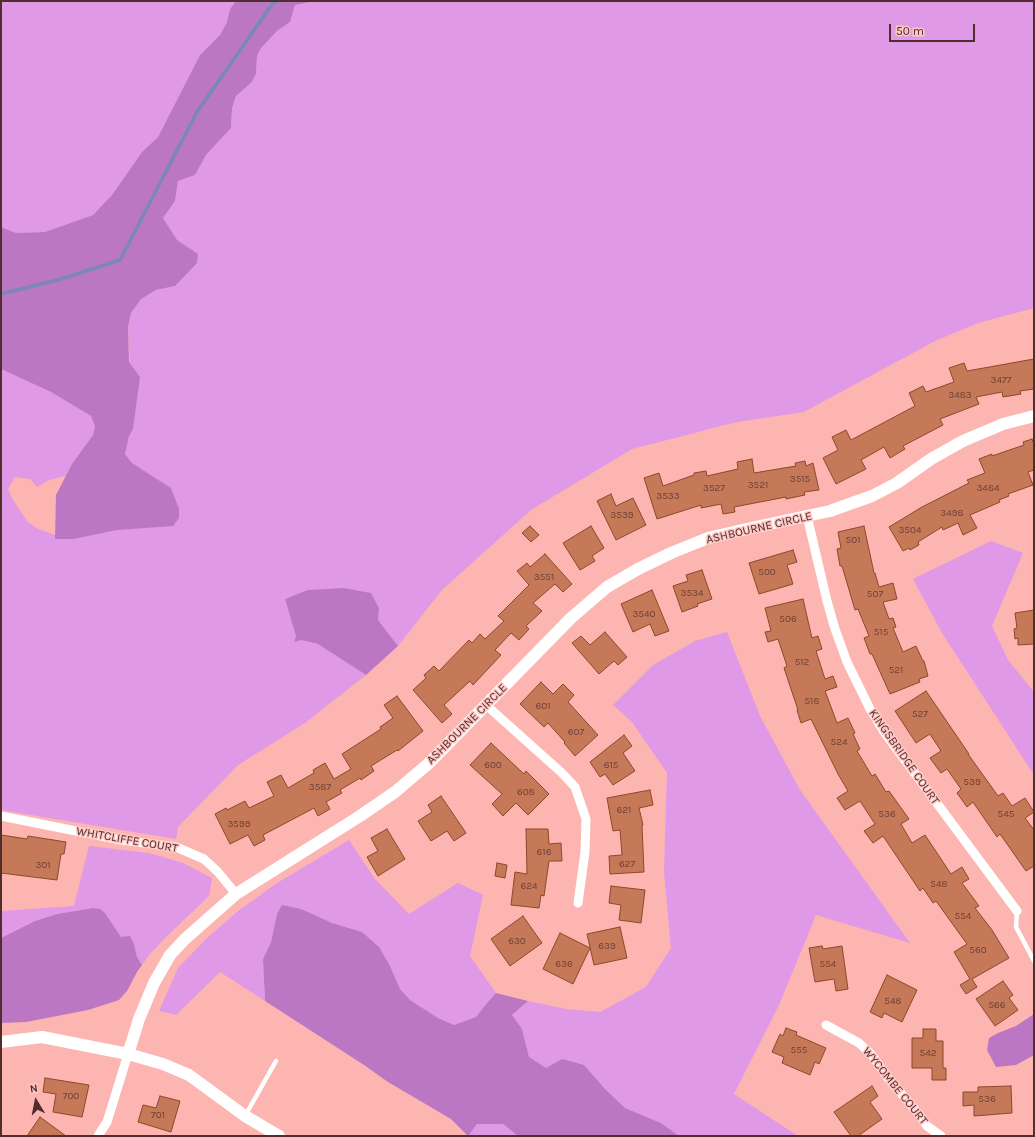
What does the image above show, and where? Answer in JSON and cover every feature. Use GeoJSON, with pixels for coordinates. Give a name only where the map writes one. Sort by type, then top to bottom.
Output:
{"type":"FeatureCollection","features":[{"type":"Feature","properties":{"kind":"street","name":"ASHBOURNE CIRCLE"},"geometry":{"type":"LineString","coordinates":[[128,1054],[137,1025],[154,983],[170,955],[185,939],[236,894],[360,816],[395,792],[428,764],[571,618],[607,587],[638,569],[671,553],[708,538],[830,511],[872,496],[897,483],[932,459],[963,441],[1003,424],[1034,416]]}},
{"type":"Feature","properties":{"kind":"street","name":"KINGSBRIDGE COURT"},"geometry":{"type":"LineString","coordinates":[[807,516],[835,629],[847,662],[870,710],[884,732],[1017,911]]}},
{"type":"Feature","properties":{"kind":"street"},"geometry":{"type":"LineString","coordinates":[[486,706],[562,773],[575,787],[586,819],[586,852],[578,903]]}},
{"type":"Feature","properties":{"kind":"street","name":"WHITCLIFFE COURT"},"geometry":{"type":"LineString","coordinates":[[1,816],[121,840],[176,847],[204,859],[218,872],[236,894]]}},
{"type":"Feature","properties":{"kind":"street","name":"WYCOMBE COURT"},"geometry":{"type":"LineString","coordinates":[[826,1025],[864,1047],[872,1055],[887,1077],[927,1126],[942,1136]]}},
{"type":"Feature","properties":{"kind":"street"},"geometry":{"type":"LineString","coordinates":[[1,1042],[42,1037],[128,1054],[164,1064],[189,1075],[245,1116],[279,1136]]}},
{"type":"Feature","properties":{"kind":"street"},"geometry":{"type":"LineString","coordinates":[[98,1136],[107,1122],[128,1054]]}},
{"type":"Feature","properties":{"kind":"lane"},"geometry":{"type":"LineString","coordinates":[[1017,911],[1016,927],[1034,961]]}},
{"type":"Feature","properties":{"kind":"lane"},"geometry":{"type":"LineString","coordinates":[[245,1116],[276,1061]]}},
{"type":"Feature","properties":{"kind":"shaded area"},"geometry":{"type":"Polygon","coordinates":[[[1,1],[236,1],[230,9],[227,22],[220,35],[200,55],[158,137],[142,152],[112,195],[93,215],[45,232],[16,233],[1,227],[1,1]]]}},
{"type":"Feature","properties":{"kind":"shaded area"},"geometry":{"type":"Polygon","coordinates":[[[236,1],[315,1],[295,5],[290,22],[277,31],[261,48],[257,56],[256,74],[251,83],[236,96],[232,108],[231,128],[206,155],[195,175],[178,181],[175,201],[163,218],[177,240],[198,254],[197,263],[175,286],[156,290],[141,299],[131,313],[128,327],[129,362],[140,377],[133,429],[129,436],[125,454],[132,463],[171,488],[179,509],[179,518],[173,526],[117,530],[74,539],[55,539],[56,495],[72,464],[93,435],[95,426],[91,416],[51,392],[1,369],[1,227],[16,233],[45,232],[93,215],[112,195],[142,152],[158,137],[200,55],[220,35],[227,22],[230,9],[236,1]]]}},
{"type":"Feature","properties":{"kind":"shaded area"},"geometry":{"type":"Polygon","coordinates":[[[315,1],[1034,1],[1034,308],[978,323],[935,341],[804,412],[737,422],[632,449],[531,510],[442,590],[398,646],[378,620],[379,608],[371,593],[363,592],[285,598],[296,636],[294,641],[301,640],[318,644],[366,675],[305,723],[238,765],[178,827],[176,839],[1,810],[1,369],[51,392],[91,416],[95,426],[93,435],[72,464],[66,476],[49,480],[37,487],[30,479],[15,477],[8,489],[13,500],[28,522],[38,529],[55,535],[55,539],[74,539],[117,530],[171,488],[132,463],[125,454],[129,436],[133,429],[128,327],[131,313],[141,299],[156,290],[175,286],[198,254],[177,241],[163,218],[175,201],[178,181],[195,175],[206,155],[231,128],[232,108],[236,96],[251,83],[256,74],[257,56],[261,48],[277,31],[290,22],[295,5],[315,1]]]}},
{"type":"Feature","properties":{"kind":"shaded area"},"geometry":{"type":"Polygon","coordinates":[[[991,541],[1023,553],[992,626],[1008,660],[1034,692],[1034,775],[942,633],[913,579],[991,541]]]}},
{"type":"Feature","properties":{"kind":"shaded area"},"geometry":{"type":"Polygon","coordinates":[[[343,588],[371,593],[379,608],[378,620],[398,646],[366,675],[318,644],[301,640],[294,642],[296,636],[285,599],[308,590],[343,588]]]}},
{"type":"Feature","properties":{"kind":"shaded area"},"geometry":{"type":"Polygon","coordinates":[[[727,632],[760,716],[800,790],[910,943],[816,915],[779,1005],[734,1094],[798,1136],[679,1136],[661,1123],[625,1108],[605,1089],[562,1059],[546,1068],[529,1057],[522,1029],[512,1015],[528,1001],[566,1009],[600,1012],[646,987],[671,948],[664,872],[667,773],[632,722],[613,705],[653,665],[695,641],[727,632]]]}},
{"type":"Feature","properties":{"kind":"shaded area"},"geometry":{"type":"Polygon","coordinates":[[[349,840],[375,879],[409,914],[458,883],[483,895],[470,956],[496,993],[476,1017],[454,1025],[438,1018],[410,1000],[400,989],[390,966],[362,932],[332,923],[277,914],[271,942],[263,959],[265,1001],[220,972],[176,1015],[159,1011],[178,968],[206,939],[238,911],[277,883],[349,840]]]}},
{"type":"Feature","properties":{"kind":"shaded area"},"geometry":{"type":"Polygon","coordinates":[[[89,846],[149,853],[183,863],[212,878],[209,896],[166,937],[142,965],[137,957],[134,944],[121,937],[105,913],[93,908],[57,914],[35,921],[1,938],[1,911],[74,906],[89,846]]]}},
{"type":"Feature","properties":{"kind":"shaded area"},"geometry":{"type":"Polygon","coordinates":[[[282,905],[301,909],[332,923],[362,932],[379,947],[390,966],[400,989],[410,1000],[438,1018],[454,1025],[476,1017],[496,993],[528,1001],[512,1015],[522,1029],[529,1057],[546,1068],[562,1059],[584,1065],[605,1089],[625,1108],[661,1123],[679,1136],[518,1136],[503,1124],[477,1124],[468,1136],[451,1119],[388,1082],[265,1001],[263,959],[271,942],[277,914],[282,905]]]}},
{"type":"Feature","properties":{"kind":"shaded area"},"geometry":{"type":"Polygon","coordinates":[[[93,908],[100,909],[105,913],[121,937],[130,936],[134,944],[137,957],[142,965],[127,991],[119,1000],[88,1010],[26,1022],[1,1023],[1,938],[35,921],[57,914],[93,908]]]}},
{"type":"Feature","properties":{"kind":"shaded area"},"geometry":{"type":"Polygon","coordinates":[[[1034,1014],[1034,1055],[1016,1065],[996,1067],[987,1050],[989,1038],[1016,1026],[1034,1014]]]}},
{"type":"Feature","properties":{"kind":"shaded area"},"geometry":{"type":"Polygon","coordinates":[[[477,1124],[503,1124],[518,1136],[468,1136],[477,1124]]]}},
{"type":"Feature","properties":{"kind":"building"},"geometry":{"type":"Polygon","coordinates":[[[1034,359],[1034,389],[1020,391],[1021,394],[1003,397],[1002,392],[976,397],[979,404],[940,419],[943,425],[903,446],[905,449],[890,458],[884,447],[861,460],[866,469],[836,484],[823,458],[838,450],[832,437],[846,430],[851,440],[915,406],[909,393],[923,386],[926,392],[954,382],[949,368],[964,363],[967,371],[1034,359]]]}},
{"type":"Feature","properties":{"kind":"building"},"geometry":{"type":"Polygon","coordinates":[[[1032,439],[1033,442],[1034,441],[1034,470],[1028,472],[1033,485],[1008,494],[1009,496],[999,500],[1000,502],[970,515],[977,528],[963,535],[958,523],[943,530],[942,527],[918,542],[919,545],[910,550],[909,548],[903,551],[889,527],[922,507],[969,483],[967,480],[985,473],[979,459],[1024,445],[1023,442],[1032,439]]]}},
{"type":"Feature","properties":{"kind":"building"},"geometry":{"type":"Polygon","coordinates":[[[752,459],[754,473],[796,466],[795,463],[805,461],[806,466],[813,463],[819,490],[804,492],[805,495],[786,499],[786,497],[734,507],[735,512],[723,514],[721,504],[701,508],[701,505],[657,519],[644,478],[659,473],[663,486],[694,475],[694,473],[706,471],[707,476],[738,469],[737,462],[752,459]]]}},
{"type":"Feature","properties":{"kind":"building"},"geometry":{"type":"Polygon","coordinates":[[[611,494],[616,506],[633,498],[646,525],[616,540],[597,501],[611,494]]]}},
{"type":"Feature","properties":{"kind":"building"},"geometry":{"type":"Polygon","coordinates":[[[530,526],[539,535],[531,542],[522,533],[530,526]]]}},
{"type":"Feature","properties":{"kind":"building"},"geometry":{"type":"Polygon","coordinates":[[[591,526],[604,548],[592,556],[595,561],[580,570],[563,543],[591,526]]]}},
{"type":"Feature","properties":{"kind":"building"},"geometry":{"type":"Polygon","coordinates":[[[864,526],[874,573],[879,587],[893,583],[897,599],[883,602],[889,619],[893,618],[896,627],[893,628],[903,652],[916,646],[924,661],[928,676],[919,679],[920,682],[890,694],[872,654],[870,654],[864,638],[869,636],[858,609],[855,610],[842,566],[840,566],[837,549],[841,548],[838,532],[864,526]]]}},
{"type":"Feature","properties":{"kind":"building"},"geometry":{"type":"Polygon","coordinates":[[[793,550],[797,562],[787,565],[793,584],[759,594],[749,563],[793,550]]]}},
{"type":"Feature","properties":{"kind":"building"},"geometry":{"type":"Polygon","coordinates":[[[545,554],[572,584],[563,592],[555,584],[533,603],[542,611],[526,626],[529,629],[519,640],[511,633],[495,650],[501,655],[473,685],[470,681],[444,705],[452,714],[442,723],[413,690],[426,678],[424,675],[434,666],[439,671],[469,640],[472,643],[480,634],[485,639],[504,621],[498,616],[529,585],[517,571],[527,563],[530,567],[545,554]]]}},
{"type":"Feature","properties":{"kind":"building"},"geometry":{"type":"Polygon","coordinates":[[[702,570],[712,599],[697,604],[698,606],[682,612],[673,586],[688,581],[686,575],[702,570]]]}},
{"type":"Feature","properties":{"kind":"building"},"geometry":{"type":"Polygon","coordinates":[[[652,590],[669,631],[655,636],[650,624],[633,632],[621,604],[652,590]]]}},
{"type":"Feature","properties":{"kind":"building"},"geometry":{"type":"Polygon","coordinates":[[[803,599],[812,638],[818,636],[822,649],[816,651],[825,679],[833,676],[837,687],[825,691],[837,723],[848,718],[860,749],[857,751],[872,776],[875,774],[886,792],[889,791],[909,819],[901,824],[912,843],[925,835],[951,874],[962,867],[969,879],[962,883],[979,906],[975,908],[992,930],[1009,958],[972,979],[977,987],[966,994],[960,985],[970,979],[954,952],[967,944],[936,901],[933,903],[923,888],[920,891],[883,836],[873,843],[864,831],[875,824],[860,801],[845,810],[837,798],[848,791],[811,719],[801,723],[784,668],[787,666],[778,639],[768,642],[765,632],[771,631],[765,608],[803,599]]]}},
{"type":"Feature","properties":{"kind":"building"},"geometry":{"type":"Polygon","coordinates":[[[1034,610],[1034,644],[1018,645],[1018,638],[1015,639],[1014,629],[1017,628],[1015,613],[1034,610]]]}},
{"type":"Feature","properties":{"kind":"building"},"geometry":{"type":"Polygon","coordinates":[[[605,632],[627,657],[618,665],[614,661],[599,674],[572,643],[581,636],[590,645],[605,632]]]}},
{"type":"Feature","properties":{"kind":"building"},"geometry":{"type":"Polygon","coordinates":[[[541,682],[553,694],[563,684],[574,695],[568,702],[598,735],[575,756],[548,723],[544,727],[520,704],[541,682]]]}},
{"type":"Feature","properties":{"kind":"building"},"geometry":{"type":"Polygon","coordinates":[[[926,691],[998,796],[1003,793],[1012,806],[1025,798],[1034,812],[1025,818],[1034,830],[1034,866],[1026,871],[1000,834],[997,837],[973,802],[967,807],[957,793],[961,789],[947,769],[941,773],[930,758],[941,751],[930,734],[916,743],[895,711],[926,691]]]}},
{"type":"Feature","properties":{"kind":"building"},"geometry":{"type":"Polygon","coordinates":[[[397,696],[423,731],[398,751],[397,750],[371,766],[374,771],[361,780],[360,778],[340,790],[342,793],[326,802],[330,809],[318,816],[314,808],[263,835],[265,840],[254,846],[248,835],[230,844],[215,814],[245,801],[249,808],[274,796],[267,782],[281,775],[288,788],[314,773],[313,770],[325,763],[334,779],[351,769],[342,754],[381,729],[380,727],[393,718],[384,705],[397,696]]]}},
{"type":"Feature","properties":{"kind":"building"},"geometry":{"type":"Polygon","coordinates":[[[624,735],[632,746],[623,753],[635,771],[613,785],[605,774],[600,777],[590,762],[624,735]]]}},
{"type":"Feature","properties":{"kind":"building"},"geometry":{"type":"Polygon","coordinates":[[[491,743],[524,774],[526,771],[549,794],[528,815],[516,803],[503,816],[492,804],[502,794],[470,765],[491,743]]]}},
{"type":"Feature","properties":{"kind":"building"},"geometry":{"type":"Polygon","coordinates":[[[650,790],[653,805],[639,808],[643,825],[644,872],[610,874],[609,856],[622,855],[620,830],[613,831],[607,798],[650,790]]]}},
{"type":"Feature","properties":{"kind":"building"},"geometry":{"type":"Polygon","coordinates":[[[441,796],[466,833],[454,841],[447,831],[431,841],[418,821],[432,812],[428,805],[441,796]]]}},
{"type":"Feature","properties":{"kind":"building"},"geometry":{"type":"Polygon","coordinates":[[[387,829],[405,859],[378,876],[367,857],[378,851],[371,838],[387,829]]]}},
{"type":"Feature","properties":{"kind":"building"},"geometry":{"type":"Polygon","coordinates":[[[526,829],[548,829],[549,844],[561,843],[562,861],[549,861],[544,896],[541,895],[539,908],[511,905],[515,872],[527,874],[526,829]]]}},
{"type":"Feature","properties":{"kind":"building"},"geometry":{"type":"Polygon","coordinates":[[[1,835],[27,839],[28,836],[66,842],[64,854],[61,854],[57,880],[1,873],[1,835]]]}},
{"type":"Feature","properties":{"kind":"building"},"geometry":{"type":"Polygon","coordinates":[[[497,863],[507,865],[505,878],[495,876],[497,863]]]}},
{"type":"Feature","properties":{"kind":"building"},"geometry":{"type":"Polygon","coordinates":[[[611,886],[645,890],[641,923],[619,920],[621,905],[609,903],[611,886]]]}},
{"type":"Feature","properties":{"kind":"building"},"geometry":{"type":"Polygon","coordinates":[[[523,916],[542,943],[510,966],[491,939],[523,916]]]}},
{"type":"Feature","properties":{"kind":"building"},"geometry":{"type":"Polygon","coordinates":[[[620,927],[627,958],[594,965],[587,934],[620,927]]]}},
{"type":"Feature","properties":{"kind":"building"},"geometry":{"type":"Polygon","coordinates":[[[560,933],[590,948],[573,984],[543,969],[560,933]]]}},
{"type":"Feature","properties":{"kind":"building"},"geometry":{"type":"Polygon","coordinates":[[[822,946],[823,949],[842,946],[848,989],[836,991],[834,979],[815,982],[809,948],[822,946]]]}},
{"type":"Feature","properties":{"kind":"building"},"geometry":{"type":"Polygon","coordinates":[[[887,975],[917,990],[902,1022],[884,1013],[882,1018],[870,1012],[887,975]]]}},
{"type":"Feature","properties":{"kind":"building"},"geometry":{"type":"Polygon","coordinates":[[[1003,981],[1013,995],[1009,998],[1018,1010],[995,1026],[976,999],[1003,981]]]}},
{"type":"Feature","properties":{"kind":"building"},"geometry":{"type":"Polygon","coordinates":[[[786,1028],[797,1032],[796,1035],[826,1048],[819,1064],[815,1062],[810,1075],[782,1063],[784,1057],[772,1052],[780,1034],[783,1036],[786,1028]]]}},
{"type":"Feature","properties":{"kind":"building"},"geometry":{"type":"Polygon","coordinates":[[[923,1029],[936,1029],[936,1041],[943,1041],[943,1068],[946,1068],[946,1080],[932,1080],[932,1068],[912,1068],[912,1038],[923,1038],[923,1029]]]}},
{"type":"Feature","properties":{"kind":"building"},"geometry":{"type":"Polygon","coordinates":[[[45,1078],[89,1085],[82,1117],[53,1112],[56,1094],[43,1092],[45,1078]]]}},
{"type":"Feature","properties":{"kind":"building"},"geometry":{"type":"Polygon","coordinates":[[[872,1086],[878,1096],[870,1102],[882,1119],[858,1136],[851,1136],[834,1112],[872,1086]]]}},
{"type":"Feature","properties":{"kind":"building"},"geometry":{"type":"Polygon","coordinates":[[[1011,1086],[1012,1113],[974,1116],[974,1105],[963,1106],[963,1092],[978,1092],[978,1087],[1011,1086]]]}},
{"type":"Feature","properties":{"kind":"building"},"geometry":{"type":"Polygon","coordinates":[[[160,1096],[180,1101],[171,1132],[138,1122],[143,1105],[156,1108],[160,1096]]]}},
{"type":"Feature","properties":{"kind":"building"},"geometry":{"type":"Polygon","coordinates":[[[40,1117],[66,1136],[27,1136],[40,1117]]]}},
{"type":"Feature","properties":{"kind":"waterway"},"geometry":{"type":"LineString","coordinates":[[1,294],[61,279],[120,260],[197,112],[273,3],[278,1]]}}]}
